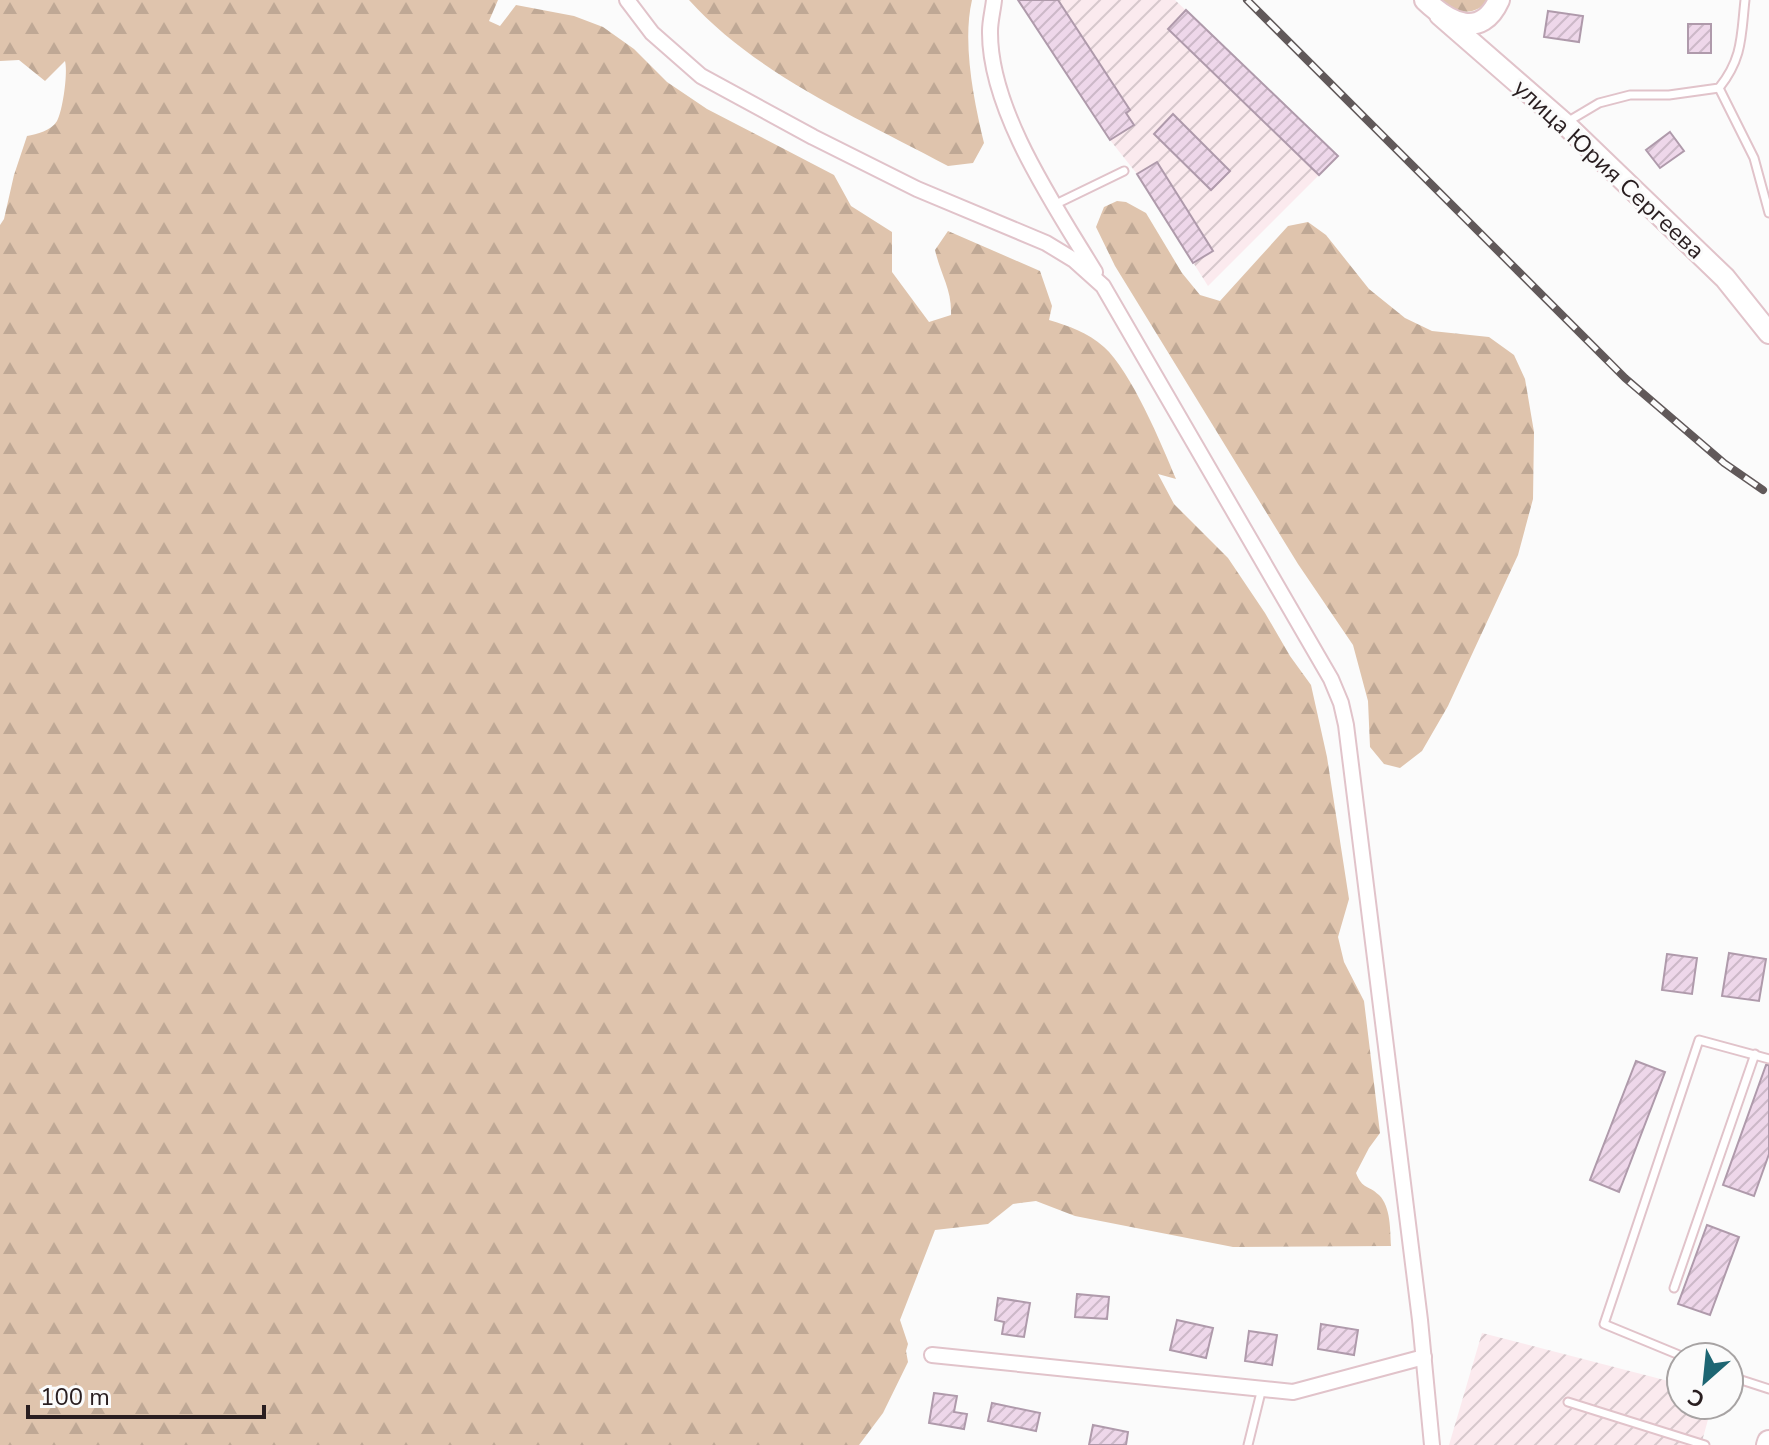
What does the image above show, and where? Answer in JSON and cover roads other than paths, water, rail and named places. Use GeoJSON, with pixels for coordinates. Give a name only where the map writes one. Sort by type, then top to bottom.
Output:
{"type":"FeatureCollection","features":[{"type":"Feature","properties":{"kind":"main road"},"geometry":{"type":"LineString","coordinates":[[1433,7],[1456,23],[1466,25],[1488,15],[1499,0]]}},
{"type":"Feature","properties":{"kind":"main road","name":"улица Юрия Сергеева"},"geometry":{"type":"LineString","coordinates":[[1433,7],[1564,123],[1725,278],[1769,333]]}},
{"type":"Feature","properties":{"kind":"street"},"geometry":{"type":"LineString","coordinates":[[627,0],[652,33],[701,76],[917,189],[1046,243],[1074,260],[1103,286]]}},
{"type":"Feature","properties":{"kind":"street"},"geometry":{"type":"LineString","coordinates":[[994,0],[990,31],[994,70],[1018,138],[1054,205],[1275,580],[1331,679],[1341,703],[1424,1357],[1432,1445]]}},
{"type":"Feature","properties":{"kind":"street"},"geometry":{"type":"LineString","coordinates":[[932,1355],[1293,1392],[1424,1357]]}},
{"type":"Feature","properties":{"kind":"lane"},"geometry":{"type":"LineString","coordinates":[[1564,123],[1599,103],[1630,95],[1669,95],[1719,88],[1733,71],[1741,50],[1745,0]]}},
{"type":"Feature","properties":{"kind":"lane"},"geometry":{"type":"LineString","coordinates":[[1719,88],[1754,158],[1769,213]]}},
{"type":"Feature","properties":{"kind":"lane"},"geometry":{"type":"LineString","coordinates":[[1054,205],[1124,171]]}},
{"type":"Feature","properties":{"kind":"lane"},"geometry":{"type":"LineString","coordinates":[[1665,1349],[1604,1324],[1699,1040],[1769,1059]]}},
{"type":"Feature","properties":{"kind":"lane"},"geometry":{"type":"LineString","coordinates":[[1674,1288],[1755,1054]]}},
{"type":"Feature","properties":{"kind":"lane"},"geometry":{"type":"LineString","coordinates":[[1745,1381],[1769,1389]]}},
{"type":"Feature","properties":{"kind":"lane"},"geometry":{"type":"LineString","coordinates":[[1248,1445],[1262,1388]]}},
{"type":"Feature","properties":{"kind":"lane"},"geometry":{"type":"LineString","coordinates":[[1568,1402],[1705,1445]]}},
{"type":"Feature","properties":{"kind":"railway"},"geometry":{"type":"LineString","coordinates":[[1247,0],[1625,378],[1724,463],[1763,490]]}}]}
